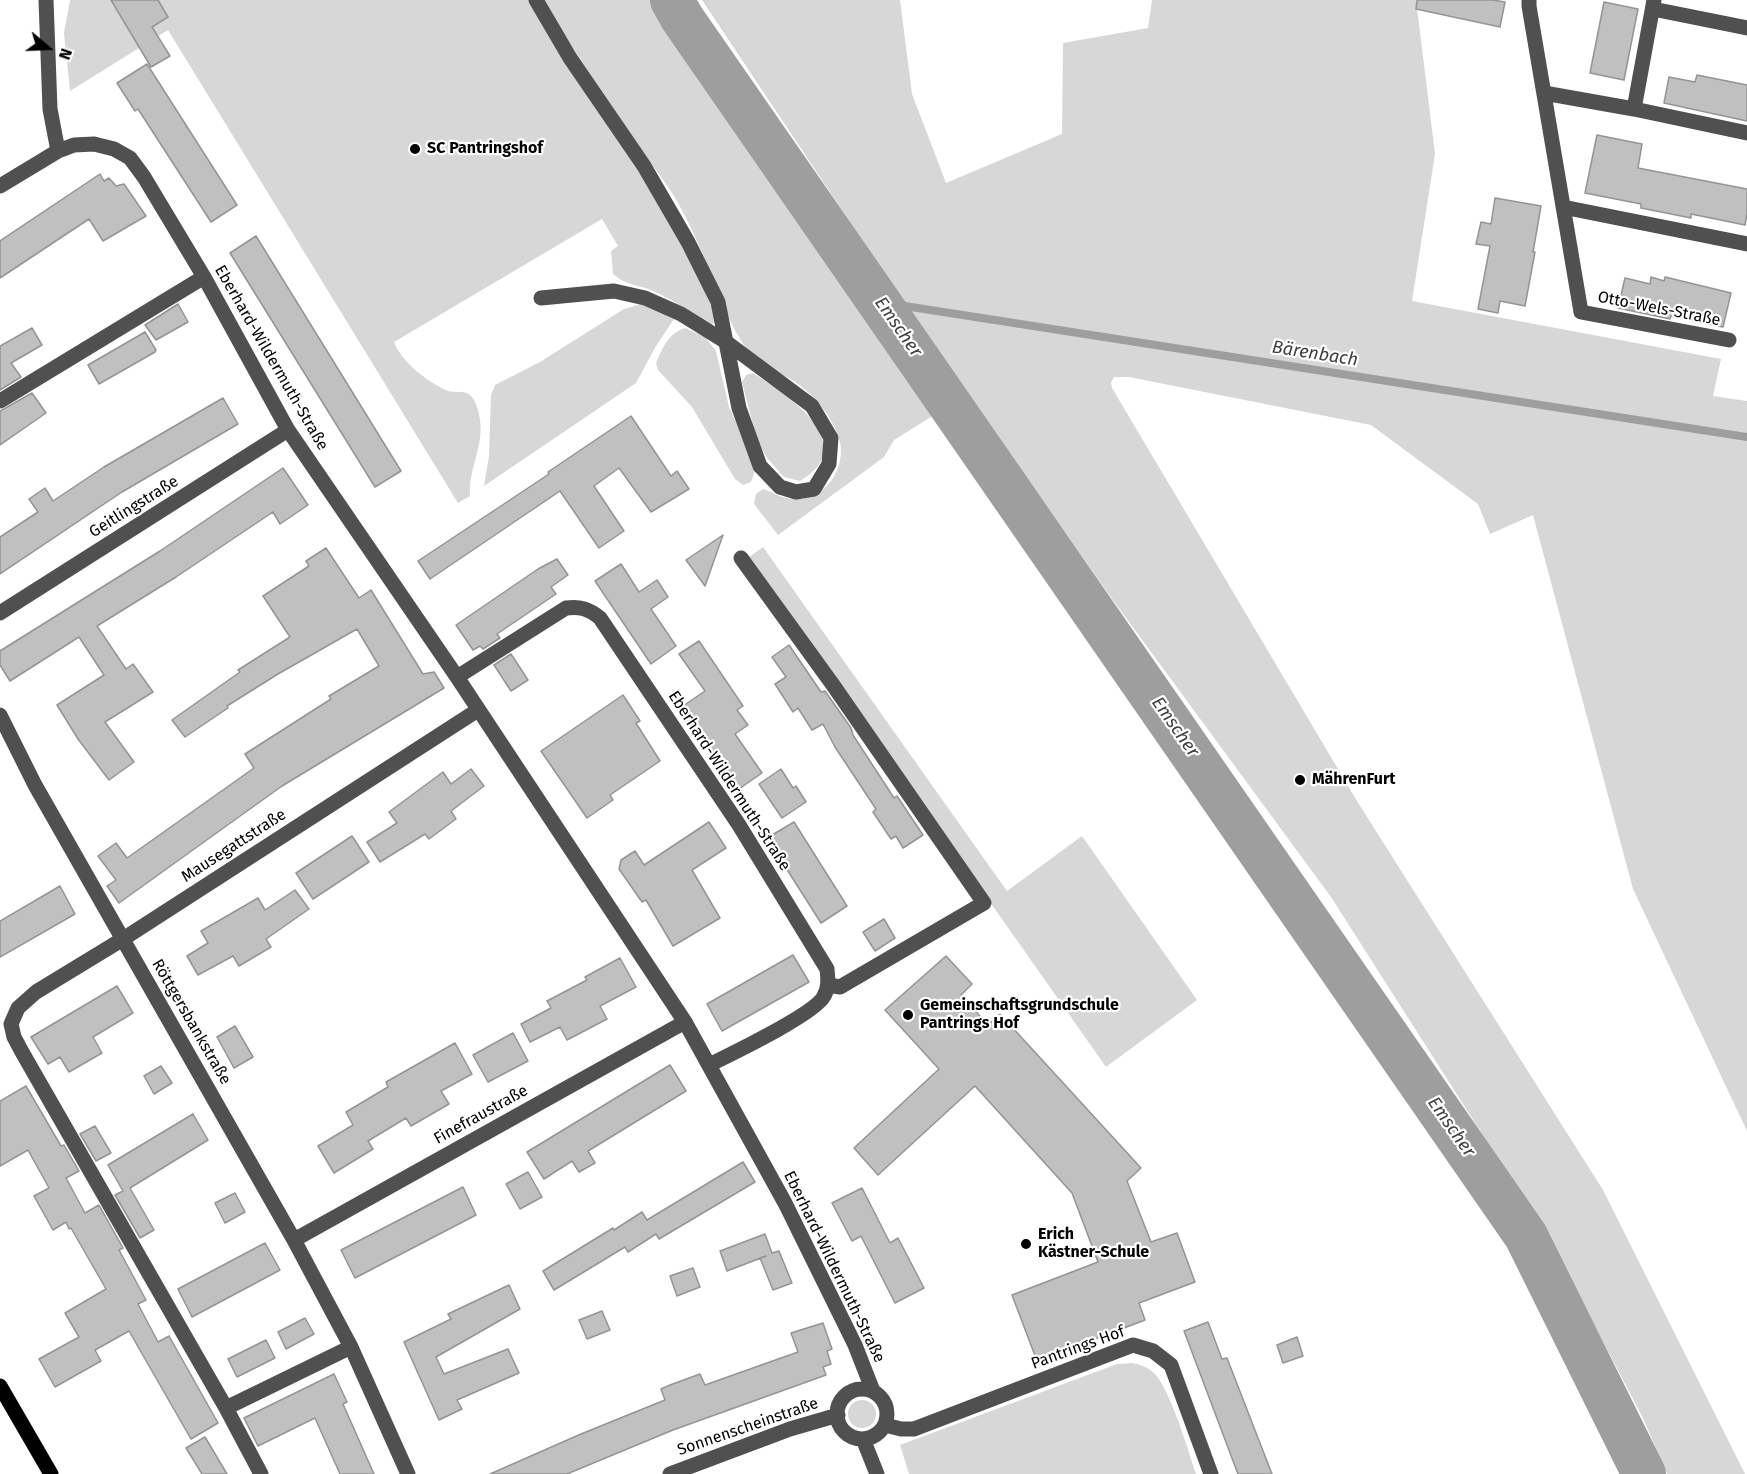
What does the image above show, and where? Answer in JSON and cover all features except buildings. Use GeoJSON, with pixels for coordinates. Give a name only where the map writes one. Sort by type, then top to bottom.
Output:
{"type":"FeatureCollection","features":[{"type":"Feature","properties":{"kind":"main road"},"geometry":{"type":"LineString","coordinates":[[0,1386],[51,1474]]}},
{"type":"Feature","properties":{"kind":"street"},"geometry":{"type":"LineString","coordinates":[[0,186],[58,151],[50,109],[46,0]]}},
{"type":"Feature","properties":{"kind":"street"},"geometry":{"type":"LineString","coordinates":[[536,0],[570,58],[644,166],[688,242],[718,302],[726,342],[739,408],[760,466],[780,487],[795,492],[814,489],[829,464],[831,438],[812,406],[726,342],[681,314],[645,298],[614,291],[541,298]]}},
{"type":"Feature","properties":{"kind":"street","name":"Otto-Wels-Straße"},"geometry":{"type":"LineString","coordinates":[[1530,0],[1529,6],[1581,312],[1729,340]]}},
{"type":"Feature","properties":{"kind":"street"},"geometry":{"type":"LineString","coordinates":[[1634,109],[1653,5],[1747,28]]}},
{"type":"Feature","properties":{"kind":"street"},"geometry":{"type":"LineString","coordinates":[[1544,93],[1747,133]]}},
{"type":"Feature","properties":{"kind":"street","name":"Eberhard-Wildermuth-Straße"},"geometry":{"type":"LineString","coordinates":[[58,151],[74,145],[94,144],[114,149],[130,158],[144,177],[204,277],[288,430],[457,677],[685,1022],[785,1203],[855,1345],[873,1391]]}},
{"type":"Feature","properties":{"kind":"street"},"geometry":{"type":"LineString","coordinates":[[1563,207],[1746,244]]}},
{"type":"Feature","properties":{"kind":"street"},"geometry":{"type":"LineString","coordinates":[[0,401],[204,277]]}},
{"type":"Feature","properties":{"kind":"street","name":"Geitlingstraße"},"geometry":{"type":"LineString","coordinates":[[0,613],[288,430]]}},
{"type":"Feature","properties":{"kind":"street"},"geometry":{"type":"LineString","coordinates":[[709,1065],[809,1011],[823,998],[829,985],[840,987],[984,903],[833,685],[741,558]]}},
{"type":"Feature","properties":{"kind":"street","name":"Eberhard-Wildermuth-Straße"},"geometry":{"type":"LineString","coordinates":[[457,677],[566,608],[584,608],[600,618],[739,825],[827,969],[829,985]]}},
{"type":"Feature","properties":{"kind":"street","name":"Mausegattstraße"},"geometry":{"type":"LineString","coordinates":[[226,1408],[22,1052],[14,1037],[11,1024],[18,1008],[36,992],[123,939],[478,710]]}},
{"type":"Feature","properties":{"kind":"street","name":"Röttgersbankstraße"},"geometry":{"type":"LineString","coordinates":[[0,715],[35,785],[294,1240],[351,1347],[408,1474]]}},
{"type":"Feature","properties":{"kind":"street","name":"Finefraustraße"},"geometry":{"type":"LineString","coordinates":[[294,1240],[685,1022]]}},
{"type":"Feature","properties":{"kind":"street","name":"Pantrings Hof"},"geometry":{"type":"LineString","coordinates":[[885,1425],[901,1430],[914,1429],[1133,1345],[1153,1351],[1171,1365],[1211,1474]]}},
{"type":"Feature","properties":{"kind":"street"},"geometry":{"type":"LineString","coordinates":[[261,1474],[226,1408],[351,1347]]}},
{"type":"Feature","properties":{"kind":"street"},"geometry":{"type":"LineString","coordinates":[[860,1389],[873,1391],[883,1400],[887,1412],[885,1425],[876,1435],[863,1439],[854,1438],[845,1432],[840,1424],[838,1415],[840,1402],[849,1393],[860,1389]]}},
{"type":"Feature","properties":{"kind":"street","name":"Sonnenscheinstraße"},"geometry":{"type":"LineString","coordinates":[[670,1474],[790,1429],[838,1415]]}},
{"type":"Feature","properties":{"kind":"street"},"geometry":{"type":"LineString","coordinates":[[863,1439],[877,1474]]}},
{"type":"Feature","properties":{"kind":"shaded area","name":"SC Pantringshof"},"geometry":{"type":"Polygon","coordinates":[[[70,0],[532,0],[688,250],[716,318],[713,324],[708,325],[666,297],[627,283],[613,274],[611,251],[618,246],[602,219],[394,342],[409,364],[424,377],[448,391],[468,393],[476,403],[481,430],[471,477],[470,496],[458,503],[168,30],[70,91],[64,33],[70,0]]]}},
{"type":"Feature","properties":{"kind":"shaded area"},"geometry":{"type":"Polygon","coordinates":[[[543,0],[656,0],[746,137],[939,412],[894,440],[884,457],[778,535],[754,504],[756,494],[763,489],[785,498],[804,499],[823,490],[836,473],[839,463],[841,453],[837,433],[828,416],[809,393],[794,381],[758,361],[743,344],[729,319],[700,247],[678,203],[599,89],[543,0]]]}},
{"type":"Feature","properties":{"kind":"shaded area"},"geometry":{"type":"Polygon","coordinates":[[[702,0],[900,0],[912,94],[946,183],[1062,134],[1063,43],[1148,28],[1152,0],[1416,0],[1435,154],[1412,301],[1721,359],[1713,396],[1747,401],[1747,1131],[1633,889],[1533,515],[1490,534],[1478,504],[1371,425],[1129,377],[1114,377],[1111,383],[1357,801],[1603,1190],[1745,1474],[1667,1474],[1643,1418],[1551,1242],[1331,897],[1115,603],[914,318],[702,0]]]}},
{"type":"Feature","properties":{"kind":"shaded area"},"geometry":{"type":"Polygon","coordinates":[[[641,304],[674,319],[636,383],[484,486],[489,456],[491,395],[495,385],[540,362],[624,309],[641,304]]]}},
{"type":"Feature","properties":{"kind":"shaded area"},"geometry":{"type":"Polygon","coordinates":[[[685,328],[705,337],[716,351],[729,407],[749,449],[755,471],[751,482],[743,485],[735,479],[692,407],[658,370],[656,363],[667,342],[674,334],[685,328]]]}},
{"type":"Feature","properties":{"kind":"shaded area"},"geometry":{"type":"Polygon","coordinates":[[[753,373],[799,407],[813,421],[822,436],[824,452],[817,467],[800,481],[784,477],[767,458],[757,440],[742,382],[746,375],[753,373]]]}},
{"type":"Feature","properties":{"kind":"shaded area"},"geometry":{"type":"Polygon","coordinates":[[[763,547],[1007,891],[1082,836],[1197,1000],[1106,1067],[748,558],[763,547]]]}},
{"type":"Feature","properties":{"kind":"shaded area"},"geometry":{"type":"Polygon","coordinates":[[[1133,1363],[1149,1369],[1160,1381],[1178,1421],[1196,1474],[909,1474],[900,1445],[1117,1364],[1133,1363]]]}},
{"type":"Feature","properties":{"kind":"shaded area"},"geometry":{"type":"Polygon","coordinates":[[[862,1400],[872,1404],[876,1414],[872,1424],[862,1428],[852,1424],[848,1414],[852,1404],[862,1400]]]}},
{"type":"Feature","properties":{"kind":"waterway","name":"Emscher"},"geometry":{"type":"LineString","coordinates":[[672,0],[682,18],[1526,1236],[1644,1474]]}},
{"type":"Feature","properties":{"kind":"waterway","name":"Bärenbach"},"geometry":{"type":"LineString","coordinates":[[879,302],[1747,437]]}},
{"type":"Feature","properties":{"kind":"place","name":"SC Pantringshof"},"geometry":{"type":"Point","coordinates":[415,149]}},
{"type":"Feature","properties":{"kind":"place","name":"MährenFurt"},"geometry":{"type":"Point","coordinates":[1300,780]}},
{"type":"Feature","properties":{"kind":"place","name":"Gemeinschaftsgrundschule Pantrings Hof"},"geometry":{"type":"Point","coordinates":[908,1015]}},
{"type":"Feature","properties":{"kind":"place","name":"Erich Kästner-Schule"},"geometry":{"type":"Point","coordinates":[1026,1244]}}]}
